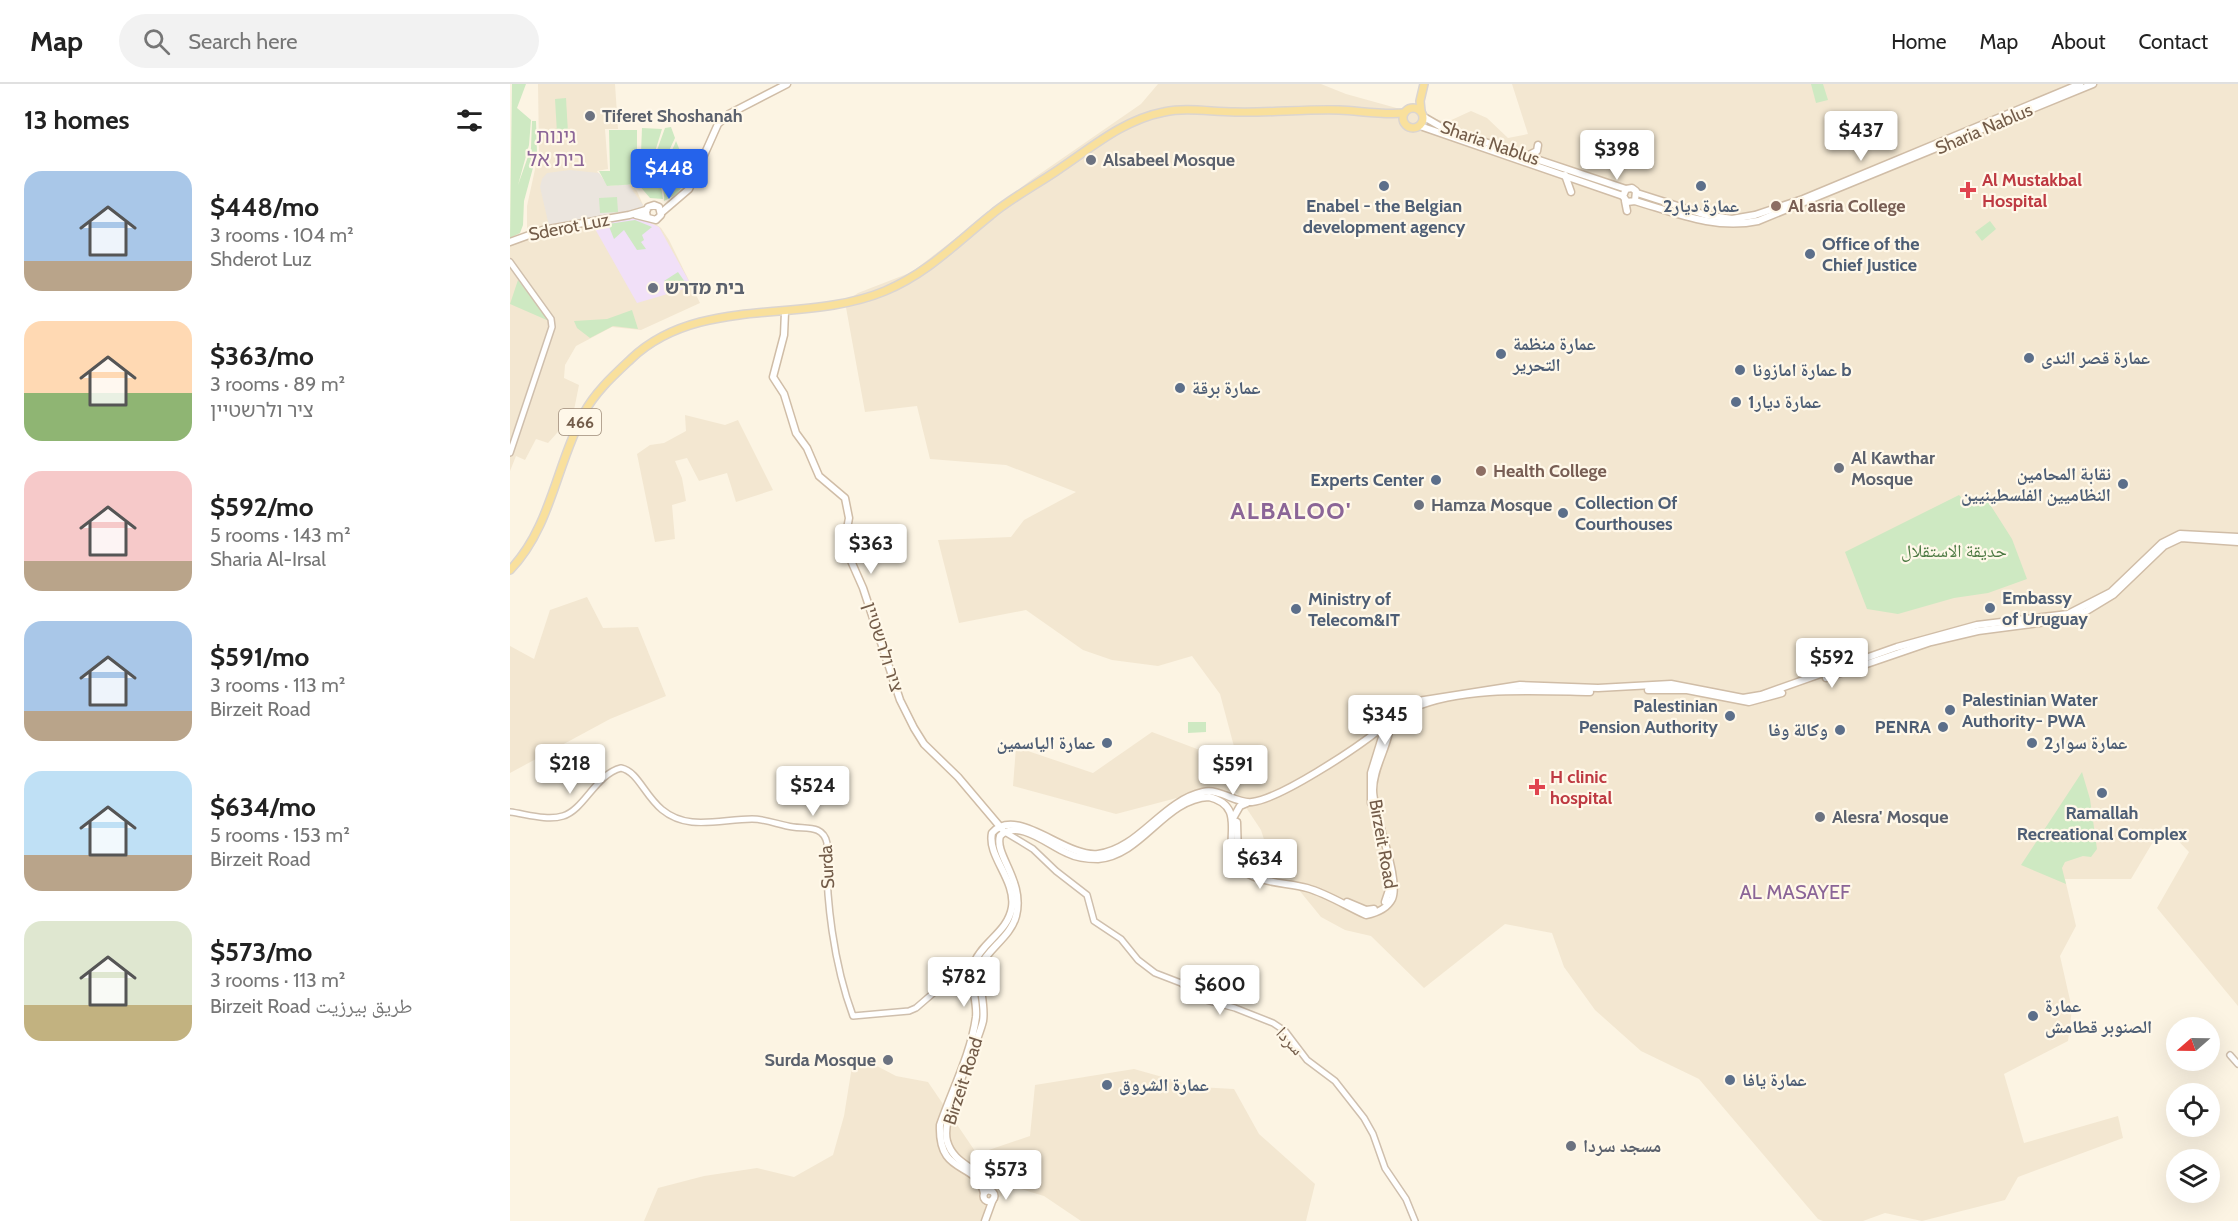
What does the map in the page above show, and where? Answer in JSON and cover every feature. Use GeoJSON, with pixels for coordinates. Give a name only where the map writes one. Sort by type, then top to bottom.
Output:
{"type":"FeatureCollection","features":[{"type":"Feature","properties":{"kind":"main road"},"geometry":{"type":"LineString","coordinates":[[629,215],[656,220],[660,210],[689,189],[718,124],[729,114],[787,84]]}},
{"type":"Feature","properties":{"kind":"main road"},"geometry":{"type":"LineString","coordinates":[[785,312],[845,302],[882,292],[902,283],[925,270],[958,246],[992,214],[1109,134],[1137,119],[1176,110],[1339,110],[1388,115],[1404,113],[1411,108],[1422,84]]}},
{"type":"Feature","properties":{"kind":"main road"},"geometry":{"type":"LineString","coordinates":[[1388,115],[1411,128],[1420,126],[1422,84]]}},
{"type":"Feature","properties":{"kind":"main road","name":"Sharia Nablus"},"geometry":{"type":"LineString","coordinates":[[1628,198],[1632,188],[1637,193],[1706,215],[1732,219],[1755,215],[1803,199],[2080,84]]}},
{"type":"Feature","properties":{"kind":"main road","name":"Sharia Nablus"},"geometry":{"type":"LineString","coordinates":[[1420,126],[1628,198],[1713,223],[1732,225],[1758,221],[2093,84]]}},
{"type":"Feature","properties":{"kind":"main road"},"geometry":{"type":"LineString","coordinates":[[1411,108],[1422,114]]}},
{"type":"Feature","properties":{"kind":"main road"},"geometry":{"type":"LineString","coordinates":[[1404,113],[1405,123]]}},
{"type":"Feature","properties":{"kind":"main road","name":"Sharia Nablus"},"geometry":{"type":"LineString","coordinates":[[1422,114],[1443,128],[1527,156],[1628,198]]}},
{"type":"Feature","properties":{"kind":"main road"},"geometry":{"type":"LineString","coordinates":[[1527,156],[1537,151],[1538,145]]}},
{"type":"Feature","properties":{"kind":"main road"},"geometry":{"type":"LineString","coordinates":[[1564,175],[1571,192],[1582,182]]}},
{"type":"Feature","properties":{"kind":"main road"},"geometry":{"type":"LineString","coordinates":[[1627,211],[1628,198],[1637,193]]}},
{"type":"Feature","properties":{"kind":"main road"},"geometry":{"type":"LineString","coordinates":[[629,215],[646,210],[652,205],[660,210]]}},
{"type":"Feature","properties":{"kind":"main road"},"geometry":{"type":"LineString","coordinates":[[646,210],[647,218]]}},
{"type":"Feature","properties":{"kind":"main road","name":"Sderot Luz"},"geometry":{"type":"LineString","coordinates":[[510,242],[543,230],[629,215]]}},
{"type":"Feature","properties":{"kind":"main road","name":"466"},"geometry":{"type":"LineString","coordinates":[[510,570],[533,538],[573,438],[589,405],[603,387],[646,346],[704,321],[745,314],[785,312]]}},
{"type":"Feature","properties":{"kind":"main road","name":"ציר ולרשטיין"},"geometry":{"type":"LineString","coordinates":[[785,312],[784,335],[773,377],[784,394],[796,433],[807,448],[819,476],[845,498],[849,518],[844,545],[876,621],[900,700],[924,744],[958,777],[1002,829]]}},
{"type":"Feature","properties":{"kind":"main road"},"geometry":{"type":"LineString","coordinates":[[1598,690],[1671,684],[1743,698],[1761,695],[1897,647],[1977,625],[2068,614],[2111,591],[2162,543],[2180,534],[2238,537]]}},
{"type":"Feature","properties":{"kind":"main road"},"geometry":{"type":"LineString","coordinates":[[1232,820],[1240,806],[1272,798],[1343,755],[1371,735],[1385,729],[1407,706],[1447,697],[1521,687],[1598,690],[1671,689],[1742,702],[1762,700],[1931,642],[1978,631],[2054,621],[2085,612],[2113,595],[2164,546],[2181,538],[2238,542]]}},
{"type":"Feature","properties":{"kind":"main road"},"geometry":{"type":"LineString","coordinates":[[1371,735],[1376,728],[1374,721]]}},
{"type":"Feature","properties":{"kind":"main road"},"geometry":{"type":"LineString","coordinates":[[1002,829],[1018,830],[1075,856],[1101,858],[1134,843],[1167,814],[1204,797],[1215,798],[1223,803],[1232,820],[1237,822],[1236,841],[1241,863],[1249,870],[1277,881],[1315,887],[1366,910],[1381,906],[1390,897],[1384,857],[1369,791],[1371,773],[1385,729]]}},
{"type":"Feature","properties":{"kind":"main road"},"geometry":{"type":"LineString","coordinates":[[987,814],[1010,825],[1028,829],[1070,850],[1097,854],[1126,843],[1165,810],[1204,791],[1213,791],[1250,802]]}},
{"type":"Feature","properties":{"kind":"main road"},"geometry":{"type":"LineString","coordinates":[[972,974],[977,957],[1003,929],[1012,906],[1011,888],[992,843],[987,814]]}},
{"type":"Feature","properties":{"kind":"main road"},"geometry":{"type":"LineString","coordinates":[[992,833],[1010,825]]}},
{"type":"Feature","properties":{"kind":"main road","name":"Birzeit Road"},"geometry":{"type":"LineString","coordinates":[[984,1221],[990,1200],[981,1174],[956,1159],[946,1138],[946,1128],[976,1019],[980,966],[1009,930],[1018,909],[1018,889],[999,843],[1002,829]]}},
{"type":"Feature","properties":{"kind":"main road","name":"Birzeit Road"},"geometry":{"type":"LineString","coordinates":[[965,1065],[982,1021],[978,989],[972,974]]}},
{"type":"Feature","properties":{"kind":"street"},"geometry":{"type":"LineString","coordinates":[[510,261],[551,319],[552,327],[510,453]]}},
{"type":"Feature","properties":{"kind":"street","name":"Surda"},"geometry":{"type":"LineString","coordinates":[[510,812],[562,816],[612,771],[621,768],[631,772],[660,809],[682,820],[700,822],[755,819],[817,829],[823,833],[827,843],[828,896],[843,986],[853,1016],[909,1011],[916,1008],[938,989],[963,989]]}},
{"type":"Feature","properties":{"kind":"street","name":"سردا"},"geometry":{"type":"LineString","coordinates":[[1002,829],[1034,849],[1056,871],[1087,895],[1094,921],[1121,939],[1146,967],[1181,982],[1202,999],[1235,1008],[1273,1023],[1285,1031],[1307,1060],[1335,1081],[1364,1118],[1373,1134],[1385,1168],[1406,1199],[1415,1221]]}},
{"type":"Feature","properties":{"kind":"street"},"geometry":{"type":"LineString","coordinates":[[963,989],[969,985],[972,974]]}},
{"type":"Feature","properties":{"kind":"street"},"geometry":{"type":"LineString","coordinates":[[963,989],[978,989]]}},
{"type":"Feature","properties":{"kind":"street"},"geometry":{"type":"LineString","coordinates":[[963,989],[973,995],[976,1002]]}},
{"type":"Feature","properties":{"kind":"street"},"geometry":{"type":"LineString","coordinates":[[2230,1055],[2238,1064]]}},
{"type":"Feature","properties":{"kind":"shaded area"},"geometry":{"type":"Polygon","coordinates":[[[538,84],[615,84],[618,129],[605,129],[608,169],[597,171],[607,188],[631,185],[637,191],[649,219],[661,228],[669,240],[700,303],[641,330],[612,327],[576,346],[565,365],[564,378],[579,385],[573,415],[548,443],[536,439],[525,460],[516,456],[510,471],[510,241],[527,232],[527,206],[539,151],[538,84]]]}},
{"type":"Feature","properties":{"kind":"shaded area"},"geometry":{"type":"Polygon","coordinates":[[[1158,84],[1321,84],[1346,94],[1447,122],[1471,111],[1487,118],[1508,138],[1528,134],[1512,84],[2238,84],[2238,1006],[2157,908],[2189,852],[2163,825],[2131,879],[2065,879],[2076,926],[2060,956],[2072,1009],[2068,1041],[2004,1074],[2024,1143],[2118,1116],[2123,1138],[2018,1177],[2005,1200],[1922,1221],[1885,1213],[1863,1221],[1823,1221],[1818,1219],[1699,1079],[1641,1051],[1595,1010],[1564,967],[1552,933],[1505,924],[1424,988],[1371,936],[1345,930],[1321,917],[1268,852],[1261,830],[1235,791],[1211,789],[1116,814],[1013,786],[1016,747],[1093,773],[1152,732],[1197,749],[1236,754],[1220,694],[1192,656],[1158,666],[1112,660],[1083,650],[1026,610],[959,623],[938,540],[1011,537],[1024,520],[1076,492],[1006,465],[930,459],[917,406],[865,412],[845,302],[858,293],[912,272],[1031,180],[1141,104],[1158,84]]]}},
{"type":"Feature","properties":{"kind":"shaded area"},"geometry":{"type":"Polygon","coordinates":[[[570,170],[599,173],[608,186],[628,184],[643,205],[639,212],[549,226],[540,187],[542,179],[547,173],[570,170]]]}},
{"type":"Feature","properties":{"kind":"shaded area"},"geometry":{"type":"Polygon","coordinates":[[[639,218],[659,227],[690,283],[681,290],[637,303],[594,227],[620,219],[639,218]]]}},
{"type":"Feature","properties":{"kind":"shaded area"},"geometry":{"type":"Polygon","coordinates":[[[685,415],[725,425],[738,420],[773,490],[736,502],[727,473],[699,481],[687,458],[675,461],[682,478],[686,501],[672,505],[675,539],[655,542],[637,454],[650,445],[664,443],[686,431],[685,415]]]}},
{"type":"Feature","properties":{"kind":"shaded area"},"geometry":{"type":"Polygon","coordinates":[[[587,597],[603,628],[638,627],[666,696],[610,719],[510,773],[510,646],[534,659],[550,610],[587,597]]]}},
{"type":"Feature","properties":{"kind":"shaded area"},"geometry":{"type":"Polygon","coordinates":[[[854,1054],[896,1076],[928,1082],[977,1154],[1030,1136],[1035,1085],[1134,1069],[1198,1087],[1234,1089],[1259,1134],[1315,1184],[1306,1221],[1081,1221],[1044,1196],[1014,1187],[985,1207],[982,1221],[644,1221],[658,1188],[704,1176],[757,1168],[794,1177],[833,1155],[844,1116],[854,1054]]]}},
{"type":"Feature","properties":{"kind":"green space"},"geometry":{"type":"Polygon","coordinates":[[[512,84],[526,84],[517,108],[531,120],[529,145],[518,185],[531,148],[532,121],[536,121],[537,153],[524,201],[523,225],[520,233],[510,238],[512,84]]]}},
{"type":"Feature","properties":{"kind":"green space"},"geometry":{"type":"Polygon","coordinates":[[[1811,84],[1823,84],[1828,100],[1816,103],[1811,84]]]}},
{"type":"Feature","properties":{"kind":"green space"},"geometry":{"type":"Polygon","coordinates":[[[566,98],[568,133],[557,133],[555,99],[566,98]]]}},
{"type":"Feature","properties":{"kind":"green space"},"geometry":{"type":"Polygon","coordinates":[[[671,127],[675,138],[661,168],[663,199],[650,198],[638,184],[607,186],[599,171],[610,171],[609,130],[637,130],[637,154],[656,153],[665,128],[671,127]]]}},
{"type":"Feature","properties":{"kind":"green space"},"geometry":{"type":"Polygon","coordinates":[[[642,128],[662,129],[655,152],[641,153],[642,128]]]}},
{"type":"Feature","properties":{"kind":"green space"},"geometry":{"type":"Polygon","coordinates":[[[676,141],[690,175],[677,194],[664,201],[663,172],[676,141]]]}},
{"type":"Feature","properties":{"kind":"green space"},"geometry":{"type":"Polygon","coordinates":[[[617,197],[618,212],[600,213],[599,198],[617,197]]]}},
{"type":"Feature","properties":{"kind":"green space"},"geometry":{"type":"Polygon","coordinates":[[[635,220],[652,227],[642,235],[644,240],[641,242],[646,249],[637,250],[624,230],[614,239],[608,224],[635,220]]]}},
{"type":"Feature","properties":{"kind":"green space"},"geometry":{"type":"Polygon","coordinates":[[[1990,221],[1996,229],[1982,241],[1975,232],[1990,221]]]}},
{"type":"Feature","properties":{"kind":"green space"},"geometry":{"type":"Polygon","coordinates":[[[678,272],[685,282],[671,291],[664,281],[678,272]]]}},
{"type":"Feature","properties":{"kind":"green space"},"geometry":{"type":"Polygon","coordinates":[[[518,280],[549,321],[510,304],[518,280]]]}},
{"type":"Feature","properties":{"kind":"green space"},"geometry":{"type":"Polygon","coordinates":[[[632,310],[638,329],[613,326],[590,338],[577,328],[574,321],[607,319],[632,310]]]}},
{"type":"Feature","properties":{"kind":"green space","name":"حديقة الاستقلال"},"geometry":{"type":"Polygon","coordinates":[[[1959,495],[1970,506],[1984,495],[2012,539],[2027,579],[1988,593],[1954,598],[1898,614],[1867,609],[1845,552],[1959,495]]]}},
{"type":"Feature","properties":{"kind":"green space"},"geometry":{"type":"Polygon","coordinates":[[[1188,722],[1206,722],[1206,732],[1188,733],[1188,722]]]}},
{"type":"Feature","properties":{"kind":"green space"},"geometry":{"type":"Polygon","coordinates":[[[2082,772],[2090,799],[2097,849],[2091,857],[2083,856],[2065,862],[2062,868],[2066,884],[2021,865],[2082,772]]]}},
{"type":"Feature","properties":{"kind":"place","name":"Tiferet Shoshanah"},"geometry":{"type":"Point","coordinates":[590,116]}},
{"type":"Feature","properties":{"kind":"place","name":"Alsabeel Mosque"},"geometry":{"type":"Point","coordinates":[1091,160]}},
{"type":"Feature","properties":{"kind":"place","name":"Enabel - the Belgian development agency"},"geometry":{"type":"Point","coordinates":[1384,186]}},
{"type":"Feature","properties":{"kind":"place","name":"عمارة ديار2"},"geometry":{"type":"Point","coordinates":[1701,186]}},
{"type":"Feature","properties":{"kind":"place","name":"Al Mustakbal Hospital"},"geometry":{"type":"Point","coordinates":[1968,190]}},
{"type":"Feature","properties":{"kind":"place","name":"Al asria College"},"geometry":{"type":"Point","coordinates":[1776,206]}},
{"type":"Feature","properties":{"kind":"place","name":"Office of the Chief Justice"},"geometry":{"type":"Point","coordinates":[1810,254]}},
{"type":"Feature","properties":{"kind":"place","name":"בית מדרש"},"geometry":{"type":"Point","coordinates":[653,288]}},
{"type":"Feature","properties":{"kind":"place","name":"عمارة منظمة التحرير"},"geometry":{"type":"Point","coordinates":[1501,354]}},
{"type":"Feature","properties":{"kind":"place","name":"عمارة قصر الندى"},"geometry":{"type":"Point","coordinates":[2029,358]}},
{"type":"Feature","properties":{"kind":"place","name":"عمارة امازونا b"},"geometry":{"type":"Point","coordinates":[1740,370]}},
{"type":"Feature","properties":{"kind":"place","name":"عمارة برقة"},"geometry":{"type":"Point","coordinates":[1180,388]}},
{"type":"Feature","properties":{"kind":"place","name":"عمارة ديار1"},"geometry":{"type":"Point","coordinates":[1736,402]}},
{"type":"Feature","properties":{"kind":"place","name":"Al Kawthar Mosque"},"geometry":{"type":"Point","coordinates":[1839,468]}},
{"type":"Feature","properties":{"kind":"place","name":"Health College"},"geometry":{"type":"Point","coordinates":[1481,471]}},
{"type":"Feature","properties":{"kind":"place","name":"Experts Center"},"geometry":{"type":"Point","coordinates":[1436,480]}},
{"type":"Feature","properties":{"kind":"place","name":"نقابة المحامين النظاميين الفلسطينيين"},"geometry":{"type":"Point","coordinates":[2123,484]}},
{"type":"Feature","properties":{"kind":"place","name":"Hamza Mosque"},"geometry":{"type":"Point","coordinates":[1419,505]}},
{"type":"Feature","properties":{"kind":"place","name":"Collection Of Courthouses"},"geometry":{"type":"Point","coordinates":[1563,513]}},
{"type":"Feature","properties":{"kind":"place","name":"Embassy of Uruguay"},"geometry":{"type":"Point","coordinates":[1990,608]}},
{"type":"Feature","properties":{"kind":"place","name":"Ministry of Telecom&IT"},"geometry":{"type":"Point","coordinates":[1296,609]}},
{"type":"Feature","properties":{"kind":"place","name":"Palestinian Water Authority- PWA"},"geometry":{"type":"Point","coordinates":[1950,710]}},
{"type":"Feature","properties":{"kind":"place","name":"Palestinian Pension Authority"},"geometry":{"type":"Point","coordinates":[1730,716]}},
{"type":"Feature","properties":{"kind":"place","name":"PENRA"},"geometry":{"type":"Point","coordinates":[1943,727]}},
{"type":"Feature","properties":{"kind":"place","name":"وكالة وفا"},"geometry":{"type":"Point","coordinates":[1840,730]}},
{"type":"Feature","properties":{"kind":"place","name":"عمارة الياسمين"},"geometry":{"type":"Point","coordinates":[1107,743]}},
{"type":"Feature","properties":{"kind":"place","name":"عمارة سوار2"},"geometry":{"type":"Point","coordinates":[2032,743]}},
{"type":"Feature","properties":{"kind":"place","name":"H clinic hospital"},"geometry":{"type":"Point","coordinates":[1537,787]}},
{"type":"Feature","properties":{"kind":"place","name":"Ramallah Recreational Complex"},"geometry":{"type":"Point","coordinates":[2102,793]}},
{"type":"Feature","properties":{"kind":"place","name":"Alesra' Mosque"},"geometry":{"type":"Point","coordinates":[1820,817]}},
{"type":"Feature","properties":{"kind":"place","name":"عمارة الصنوبر قطامش"},"geometry":{"type":"Point","coordinates":[2033,1016]}},
{"type":"Feature","properties":{"kind":"place","name":"Surda Mosque"},"geometry":{"type":"Point","coordinates":[888,1060]}},
{"type":"Feature","properties":{"kind":"place","name":"عمارة يافا"},"geometry":{"type":"Point","coordinates":[1730,1080]}},
{"type":"Feature","properties":{"kind":"place","name":"عمارة الشروق"},"geometry":{"type":"Point","coordinates":[1107,1085]}},
{"type":"Feature","properties":{"kind":"place","name":"مسجد سردا"},"geometry":{"type":"Point","coordinates":[1571,1146]}},
{"type":"Feature","properties":{"kind":"district","name":"גינות בית אל"},"geometry":{"type":"Point","coordinates":[556,148]}},
{"type":"Feature","properties":{"kind":"district","name":"ALBALOO'"},"geometry":{"type":"Point","coordinates":[1291,511]}},
{"type":"Feature","properties":{"kind":"district","name":"AL MASAYEF"},"geometry":{"type":"Point","coordinates":[1795,892]}}]}
